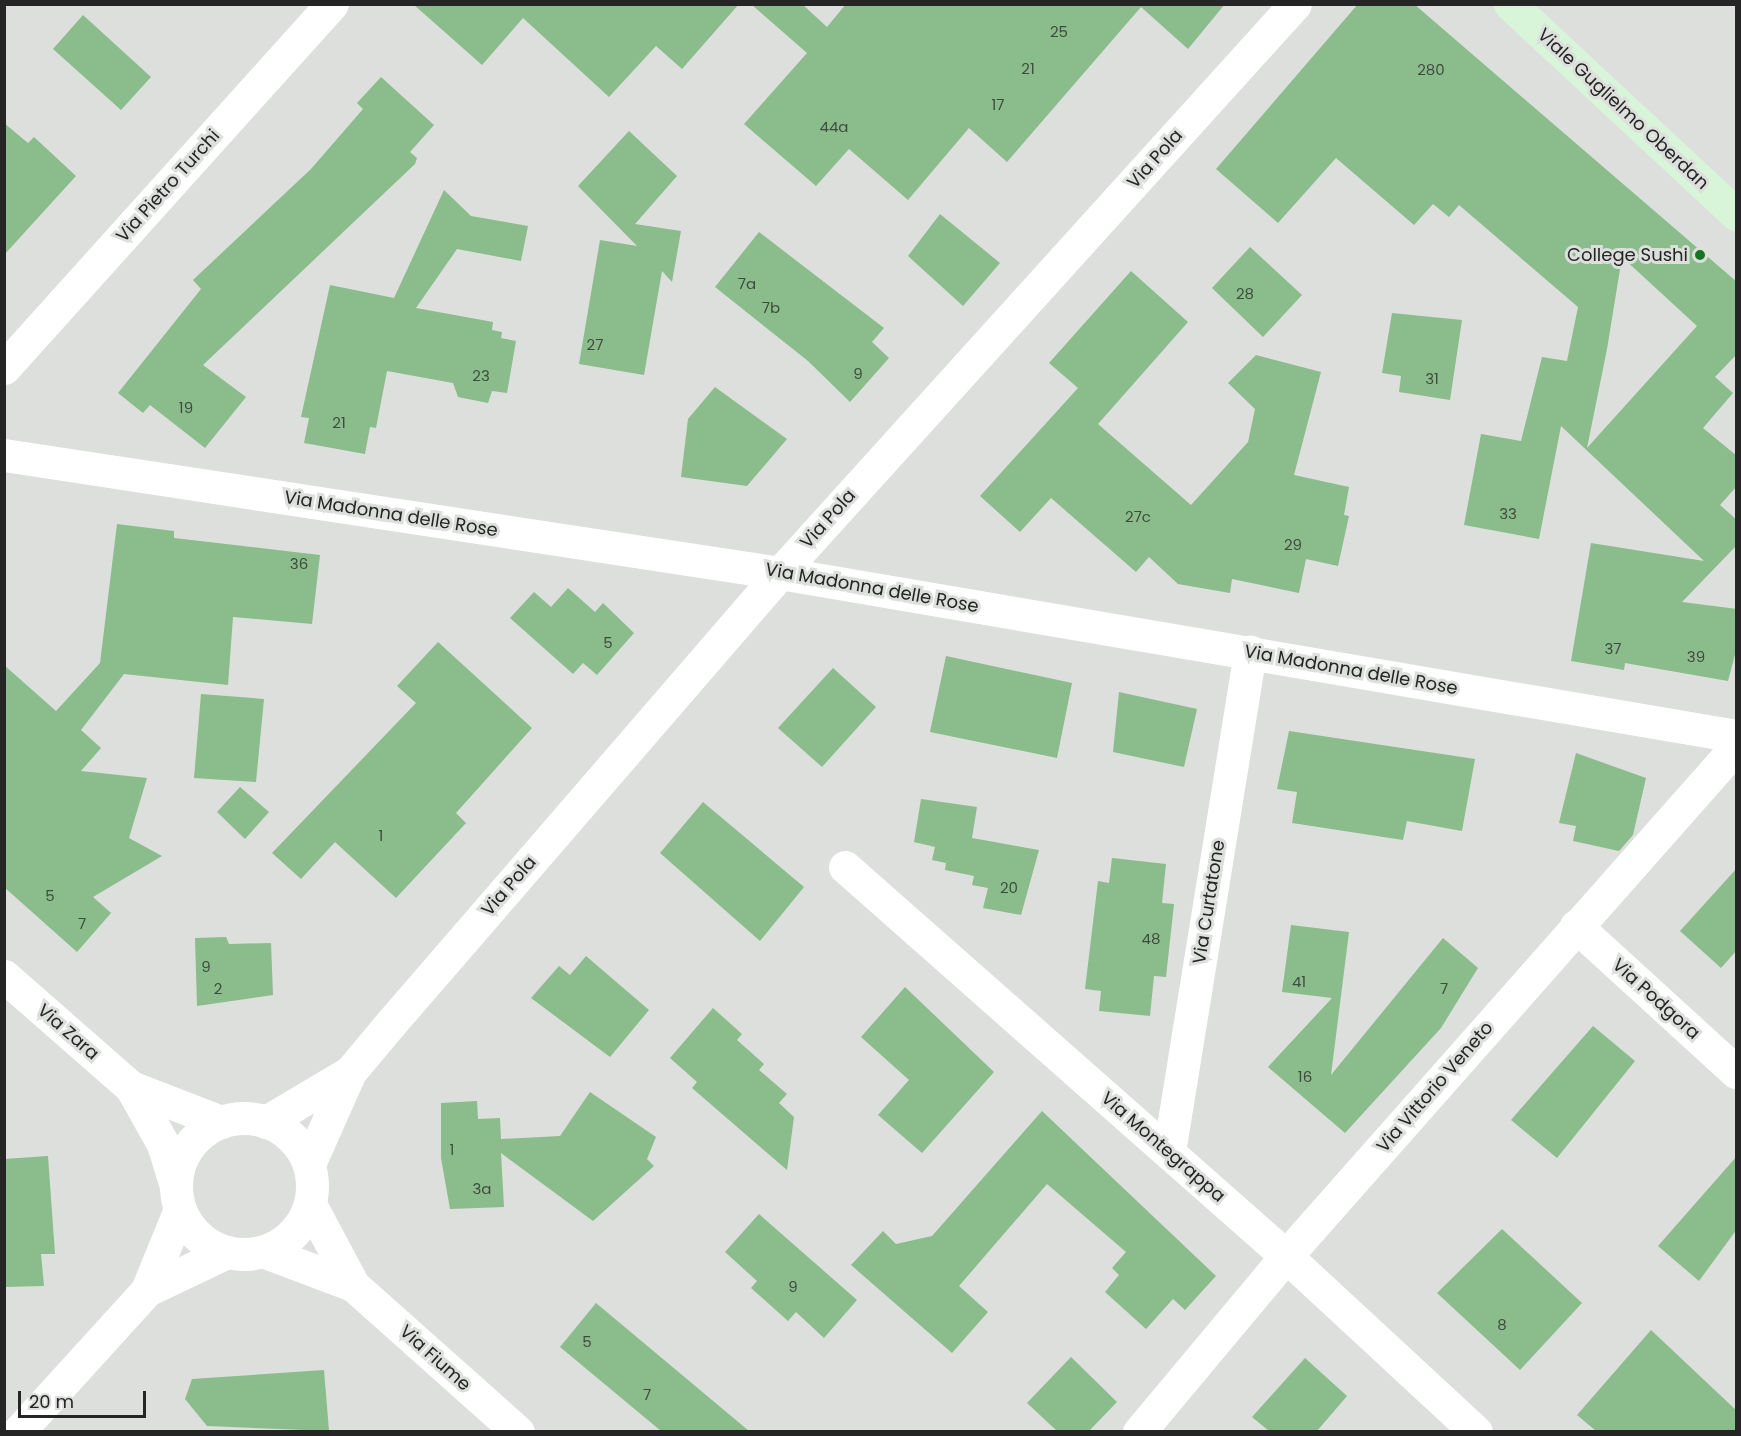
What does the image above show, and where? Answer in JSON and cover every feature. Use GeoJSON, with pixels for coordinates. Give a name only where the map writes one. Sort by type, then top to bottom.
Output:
{"type":"FeatureCollection","features":[{"type":"Feature","properties":{"kind":"main road","name":"Viale Guglielmo Oberdan"},"geometry":{"type":"LineString","coordinates":[[1510,4],[1737,214]]}},
{"type":"Feature","properties":{"kind":"street","name":"Via Pietro Turchi"},"geometry":{"type":"LineString","coordinates":[[4,368],[332,4]]}},
{"type":"Feature","properties":{"kind":"street","name":"Via Pola"},"geometry":{"type":"LineString","coordinates":[[350,1072],[780,573],[1295,4]]}},
{"type":"Feature","properties":{"kind":"street","name":"Via Madonna delle Rose"},"geometry":{"type":"LineString","coordinates":[[4,455],[780,573],[1737,736]]}},
{"type":"Feature","properties":{"kind":"street","name":"Via Curtatone"},"geometry":{"type":"LineString","coordinates":[[1169,1152],[1250,652]]}},
{"type":"Feature","properties":{"kind":"street","name":"Via Vittorio Veneto"},"geometry":{"type":"LineString","coordinates":[[1139,1431],[1286,1256],[1737,747]]}},
{"type":"Feature","properties":{"kind":"street","name":"Via Montegrappa"},"geometry":{"type":"LineString","coordinates":[[845,867],[1286,1256],[1476,1431]]}},
{"type":"Feature","properties":{"kind":"street","name":"Via Podgora"},"geometry":{"type":"LineString","coordinates":[[1576,926],[1737,1072]]}},
{"type":"Feature","properties":{"kind":"street","name":"Via Zara"},"geometry":{"type":"LineString","coordinates":[[4,976],[130,1087]]}},
{"type":"Feature","properties":{"kind":"street"},"geometry":{"type":"LineString","coordinates":[[266,1122],[350,1072]]}},
{"type":"Feature","properties":{"kind":"street"},"geometry":{"type":"LineString","coordinates":[[265,1252],[301,1225],[310,1204],[309,1164],[350,1072]]}},
{"type":"Feature","properties":{"kind":"street"},"geometry":{"type":"LineString","coordinates":[[130,1087],[221,1122]]}},
{"type":"Feature","properties":{"kind":"street"},"geometry":{"type":"LineString","coordinates":[[130,1087],[163,1144],[177,1196],[206,1244],[227,1252],[265,1252],[353,1285]]}},
{"type":"Feature","properties":{"kind":"street"},"geometry":{"type":"LineString","coordinates":[[147,1290],[177,1196],[189,1145],[221,1122],[244,1118],[266,1122],[285,1131],[309,1164]]}},
{"type":"Feature","properties":{"kind":"street"},"geometry":{"type":"LineString","coordinates":[[310,1204],[353,1285]]}},
{"type":"Feature","properties":{"kind":"street"},"geometry":{"type":"LineString","coordinates":[[18,1431],[147,1290],[227,1252]]}},
{"type":"Feature","properties":{"kind":"street","name":"Via Fiume"},"geometry":{"type":"LineString","coordinates":[[353,1285],[518,1431]]}},
{"type":"Feature","properties":{"kind":"building"},"geometry":{"type":"Polygon","coordinates":[[[413,4],[739,4],[682,69],[656,46],[609,97],[523,18],[482,65],[413,4]]]}},
{"type":"Feature","properties":{"kind":"building"},"geometry":{"type":"Polygon","coordinates":[[[751,4],[802,4],[827,27],[846,4],[1225,4],[1188,49],[1141,7],[1007,162],[969,128],[908,200],[849,149],[816,186],[744,124],[807,53],[751,4]]]}},
{"type":"Feature","properties":{"kind":"building"},"geometry":{"type":"Polygon","coordinates":[[[1358,4],[1414,4],[1737,282],[1737,354],[1715,377],[1733,393],[1703,428],[1737,456],[1737,486],[1720,505],[1737,520],[1737,545],[1682,602],[1737,609],[1737,647],[1728,681],[1625,663],[1624,670],[1571,661],[1591,543],[1704,561],[1561,426],[1539,539],[1464,525],[1481,434],[1521,441],[1542,357],[1567,361],[1578,307],[1459,205],[1449,217],[1433,204],[1414,225],[1336,158],[1278,223],[1216,169],[1358,4]],[[1622,257],[1607,349],[1587,448],[1697,326],[1622,257]]]}},
{"type":"Feature","properties":{"kind":"building"},"geometry":{"type":"Polygon","coordinates":[[[83,15],[151,77],[121,110],[53,49],[83,15]]]}},
{"type":"Feature","properties":{"kind":"building"},"geometry":{"type":"Polygon","coordinates":[[[381,77],[434,125],[410,152],[417,158],[415,164],[203,365],[246,397],[205,448],[150,405],[143,413],[118,393],[201,289],[193,280],[311,169],[363,109],[357,103],[381,77]]]}},
{"type":"Feature","properties":{"kind":"building"},"geometry":{"type":"Polygon","coordinates":[[[4,123],[28,143],[34,137],[76,176],[4,255],[4,123]]]}},
{"type":"Feature","properties":{"kind":"building"},"geometry":{"type":"Polygon","coordinates":[[[629,131],[677,176],[635,224],[681,231],[672,282],[662,271],[644,375],[579,364],[600,240],[637,246],[578,186],[629,131]]]}},
{"type":"Feature","properties":{"kind":"building"},"geometry":{"type":"Polygon","coordinates":[[[444,190],[471,216],[528,226],[521,261],[457,249],[416,308],[493,322],[492,330],[502,332],[501,338],[516,341],[507,393],[492,391],[488,403],[458,397],[453,383],[387,371],[376,428],[370,427],[365,454],[304,443],[309,418],[301,417],[330,285],[394,298],[444,190]]]}},
{"type":"Feature","properties":{"kind":"building"},"geometry":{"type":"Polygon","coordinates":[[[940,214],[1000,263],[963,306],[908,256],[940,214]]]}},
{"type":"Feature","properties":{"kind":"building"},"geometry":{"type":"Polygon","coordinates":[[[759,232],[884,328],[872,342],[889,358],[850,402],[808,361],[715,287],[759,232]]]}},
{"type":"Feature","properties":{"kind":"building"},"geometry":{"type":"Polygon","coordinates":[[[1250,247],[1302,295],[1263,337],[1212,288],[1250,247]]]}},
{"type":"Feature","properties":{"kind":"building"},"geometry":{"type":"Polygon","coordinates":[[[1131,271],[1188,322],[1098,424],[1191,505],[1248,442],[1255,409],[1228,383],[1256,355],[1321,372],[1294,475],[1349,487],[1344,515],[1349,516],[1338,566],[1306,559],[1299,593],[1232,579],[1230,593],[1178,584],[1149,557],[1136,572],[1051,498],[1020,532],[980,496],[1078,388],[1049,363],[1131,271]]]}},
{"type":"Feature","properties":{"kind":"building"},"geometry":{"type":"Polygon","coordinates":[[[1392,313],[1462,320],[1450,400],[1399,392],[1401,376],[1382,373],[1392,313]]]}},
{"type":"Feature","properties":{"kind":"building"},"geometry":{"type":"Polygon","coordinates":[[[715,387],[787,439],[747,486],[681,477],[688,419],[715,387]]]}},
{"type":"Feature","properties":{"kind":"building"},"geometry":{"type":"Polygon","coordinates":[[[117,524],[174,531],[174,538],[320,555],[312,624],[233,617],[228,685],[124,674],[81,730],[101,748],[81,771],[147,778],[129,838],[162,856],[93,897],[111,913],[77,952],[4,887],[4,665],[56,711],[100,663],[117,524]]]}},
{"type":"Feature","properties":{"kind":"building"},"geometry":{"type":"Polygon","coordinates":[[[568,588],[595,612],[603,603],[634,633],[597,675],[583,663],[573,674],[510,618],[534,592],[551,607],[568,588]]]}},
{"type":"Feature","properties":{"kind":"building"},"geometry":{"type":"Polygon","coordinates":[[[438,642],[532,728],[456,813],[466,823],[396,898],[335,842],[301,879],[272,853],[416,703],[397,686],[438,642]]]}},
{"type":"Feature","properties":{"kind":"building"},"geometry":{"type":"Polygon","coordinates":[[[946,656],[1072,683],[1057,758],[930,732],[946,656]]]}},
{"type":"Feature","properties":{"kind":"building"},"geometry":{"type":"Polygon","coordinates":[[[833,668],[876,707],[822,767],[778,728],[833,668]]]}},
{"type":"Feature","properties":{"kind":"building"},"geometry":{"type":"Polygon","coordinates":[[[1119,692],[1197,709],[1184,767],[1113,752],[1119,692]]]}},
{"type":"Feature","properties":{"kind":"building"},"geometry":{"type":"Polygon","coordinates":[[[201,694],[264,699],[256,782],[194,778],[201,694]]]}},
{"type":"Feature","properties":{"kind":"building"},"geometry":{"type":"Polygon","coordinates":[[[1289,731],[1475,759],[1462,831],[1407,821],[1403,840],[1292,823],[1297,792],[1277,789],[1289,731]]]}},
{"type":"Feature","properties":{"kind":"building"},"geometry":{"type":"Polygon","coordinates":[[[1576,753],[1646,778],[1633,835],[1619,851],[1573,841],[1576,826],[1559,823],[1576,753]]]}},
{"type":"Feature","properties":{"kind":"building"},"geometry":{"type":"Polygon","coordinates":[[[240,787],[269,812],[245,839],[217,812],[240,787]]]}},
{"type":"Feature","properties":{"kind":"building"},"geometry":{"type":"Polygon","coordinates":[[[921,799],[977,807],[972,838],[1039,850],[1021,915],[983,908],[988,888],[972,885],[974,876],[945,870],[946,863],[932,860],[935,847],[914,842],[921,799]]]}},
{"type":"Feature","properties":{"kind":"building"},"geometry":{"type":"Polygon","coordinates":[[[703,802],[804,887],[760,941],[660,853],[703,802]]]}},
{"type":"Feature","properties":{"kind":"building"},"geometry":{"type":"Polygon","coordinates":[[[1112,858],[1166,864],[1162,903],[1174,904],[1166,977],[1154,976],[1150,1016],[1099,1011],[1101,991],[1085,989],[1098,881],[1109,883],[1112,858]]]}},
{"type":"Feature","properties":{"kind":"building"},"geometry":{"type":"Polygon","coordinates":[[[1737,868],[1737,950],[1721,968],[1680,931],[1737,868]]]}},
{"type":"Feature","properties":{"kind":"building"},"geometry":{"type":"Polygon","coordinates":[[[1291,925],[1349,932],[1331,1075],[1443,938],[1478,968],[1441,1028],[1345,1133],[1268,1067],[1332,998],[1282,992],[1291,925]]]}},
{"type":"Feature","properties":{"kind":"building"},"geometry":{"type":"Polygon","coordinates":[[[226,937],[229,944],[271,943],[273,995],[197,1006],[195,938],[226,937]]]}},
{"type":"Feature","properties":{"kind":"building"},"geometry":{"type":"Polygon","coordinates":[[[586,956],[649,1010],[610,1057],[531,998],[559,966],[570,975],[586,956]]]}},
{"type":"Feature","properties":{"kind":"building"},"geometry":{"type":"Polygon","coordinates":[[[905,987],[994,1072],[922,1153],[878,1115],[909,1080],[861,1037],[905,987]]]}},
{"type":"Feature","properties":{"kind":"building"},"geometry":{"type":"Polygon","coordinates":[[[713,1008],[742,1034],[737,1040],[764,1064],[759,1070],[787,1094],[779,1103],[794,1117],[787,1170],[692,1088],[697,1082],[670,1058],[713,1008]]]}},
{"type":"Feature","properties":{"kind":"building"},"geometry":{"type":"Polygon","coordinates":[[[1593,1026],[1635,1061],[1557,1158],[1511,1120],[1593,1026]]]}},
{"type":"Feature","properties":{"kind":"building"},"geometry":{"type":"Polygon","coordinates":[[[590,1092],[656,1137],[647,1159],[654,1166],[593,1221],[501,1153],[504,1207],[450,1209],[441,1158],[441,1103],[477,1101],[478,1119],[500,1118],[501,1139],[560,1136],[590,1092]]]}},
{"type":"Feature","properties":{"kind":"building"},"geometry":{"type":"Polygon","coordinates":[[[1042,1111],[1216,1276],[1185,1310],[1173,1299],[1146,1329],[1105,1292],[1119,1275],[1112,1268],[1126,1252],[1047,1184],[959,1286],[988,1312],[952,1353],[851,1265],[883,1231],[896,1244],[932,1236],[1042,1111]]]}},
{"type":"Feature","properties":{"kind":"building"},"geometry":{"type":"Polygon","coordinates":[[[48,1156],[55,1254],[41,1254],[44,1286],[4,1287],[4,1159],[48,1156]]]}},
{"type":"Feature","properties":{"kind":"building"},"geometry":{"type":"Polygon","coordinates":[[[1737,1156],[1737,1229],[1699,1281],[1658,1246],[1737,1156]]]}},
{"type":"Feature","properties":{"kind":"building"},"geometry":{"type":"Polygon","coordinates":[[[759,1214],[857,1300],[824,1338],[796,1312],[788,1321],[751,1288],[757,1281],[725,1252],[759,1214]]]}},
{"type":"Feature","properties":{"kind":"building"},"geometry":{"type":"Polygon","coordinates":[[[1502,1229],[1582,1303],[1520,1370],[1437,1293],[1502,1229]]]}},
{"type":"Feature","properties":{"kind":"building"},"geometry":{"type":"Polygon","coordinates":[[[596,1303],[749,1431],[661,1431],[560,1347],[596,1303]]]}},
{"type":"Feature","properties":{"kind":"building"},"geometry":{"type":"Polygon","coordinates":[[[1651,1330],[1737,1411],[1737,1431],[1596,1431],[1577,1415],[1651,1330]]]}},
{"type":"Feature","properties":{"kind":"building"},"geometry":{"type":"Polygon","coordinates":[[[1071,1357],[1117,1402],[1089,1431],[1057,1431],[1027,1403],[1071,1357]]]}},
{"type":"Feature","properties":{"kind":"building"},"geometry":{"type":"Polygon","coordinates":[[[1305,1358],[1347,1396],[1317,1431],[1269,1431],[1252,1417],[1305,1358]]]}},
{"type":"Feature","properties":{"kind":"building"},"geometry":{"type":"Polygon","coordinates":[[[324,1370],[329,1431],[207,1426],[185,1399],[192,1379],[324,1370]]]}},
{"type":"Feature","properties":{"kind":"place","name":"College Sushi"},"geometry":{"type":"Point","coordinates":[1700,255]}}]}
